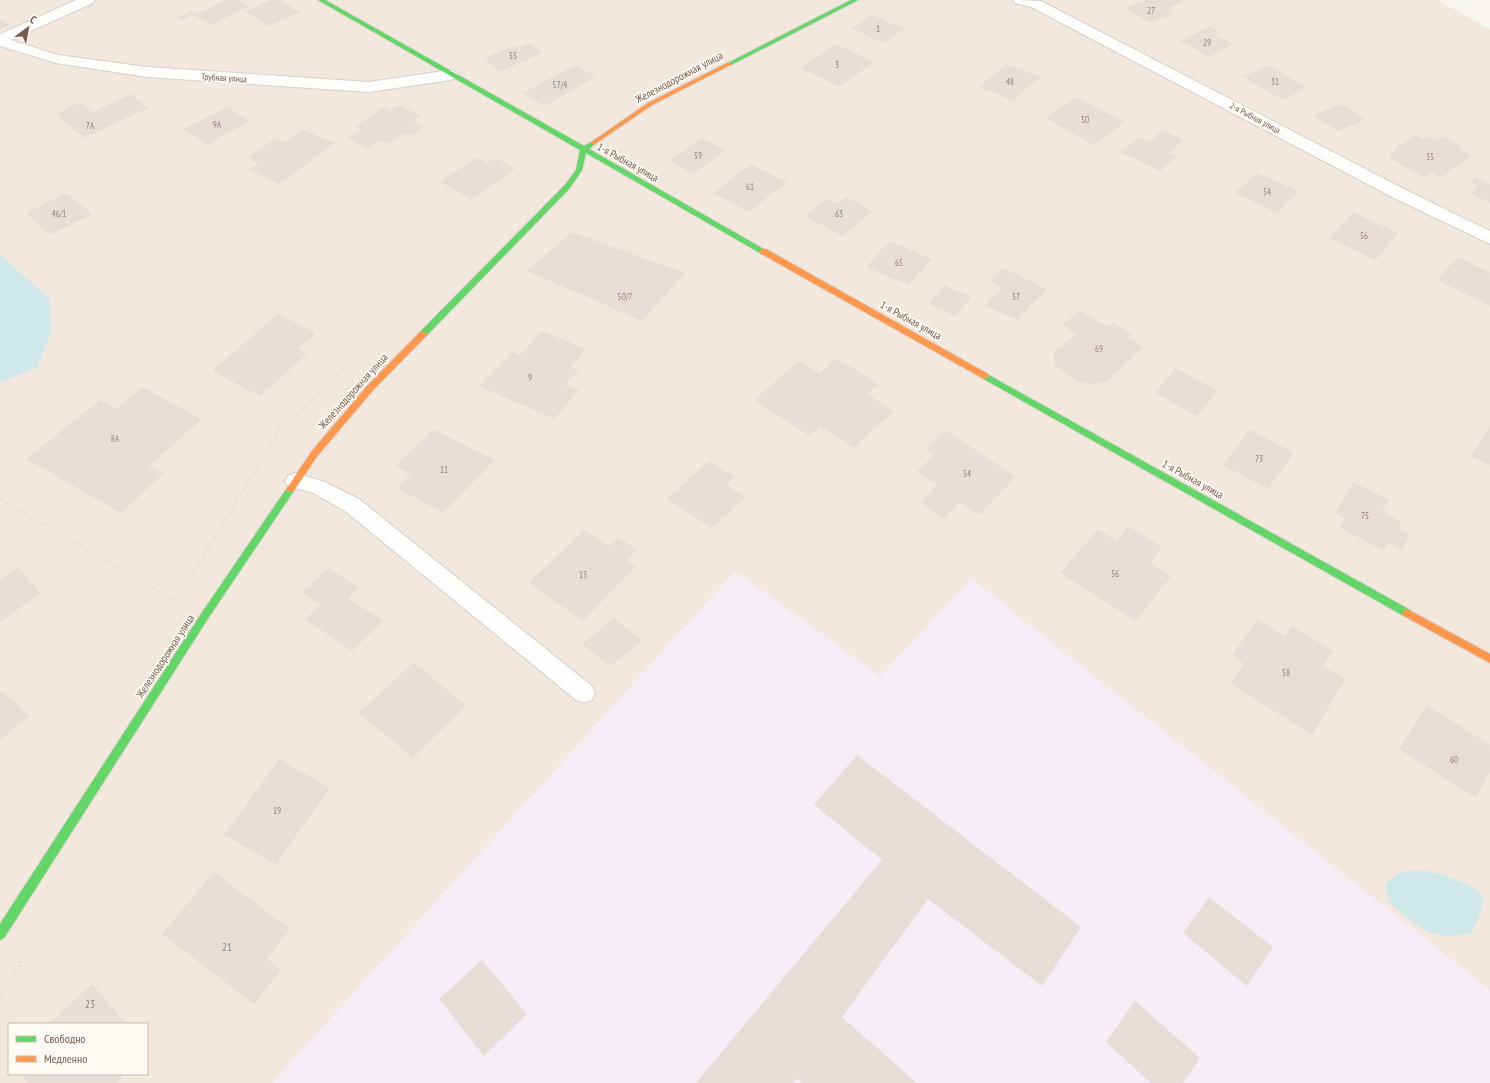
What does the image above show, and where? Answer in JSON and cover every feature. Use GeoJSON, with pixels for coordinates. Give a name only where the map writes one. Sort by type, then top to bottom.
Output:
{"type":"FeatureCollection","features":[{"type":"Feature","properties":{"kind":"street"},"geometry":{"type":"LineString","coordinates":[[0,40],[88,0]]}},
{"type":"Feature","properties":{"kind":"street","name":"1-я Рыбная улица"},"geometry":{"type":"LineString","coordinates":[[321,0],[583,150],[1490,659]]}},
{"type":"Feature","properties":{"kind":"street","name":"Железнодорожная улица"},"geometry":{"type":"LineString","coordinates":[[0,934],[204,616],[315,453],[371,387],[567,188],[579,170],[583,150],[650,104],[855,0]]}},
{"type":"Feature","properties":{"kind":"street","name":"2-я Рыбная улица"},"geometry":{"type":"LineString","coordinates":[[1020,0],[1036,4],[1393,191],[1490,238]]}},
{"type":"Feature","properties":{"kind":"street","name":"Трубная улица"},"geometry":{"type":"LineString","coordinates":[[0,40],[56,59],[147,72],[369,88],[451,75]]}},
{"type":"Feature","properties":{"kind":"lane"},"geometry":{"type":"LineString","coordinates":[[295,481],[318,487],[352,505],[584,693]]}},
{"type":"Feature","properties":{"kind":"path"},"geometry":{"type":"LineString","coordinates":[[0,499],[204,616]]}},
{"type":"Feature","properties":{"kind":"shaded area"},"geometry":{"type":"Polygon","coordinates":[[[0,0],[1437,0],[1490,29],[1490,1083],[0,1083],[0,0]]]}},
{"type":"Feature","properties":{"kind":"shaded area"},"geometry":{"type":"Polygon","coordinates":[[[735,571],[880,676],[972,579],[1490,990],[1490,1083],[272,1083],[735,571]]]}},
{"type":"Feature","properties":{"kind":"water"},"geometry":{"type":"Polygon","coordinates":[[[0,255],[50,299],[51,332],[37,368],[0,382],[0,255]]]}},
{"type":"Feature","properties":{"kind":"water"},"geometry":{"type":"Polygon","coordinates":[[[1423,870],[1455,879],[1484,896],[1478,920],[1470,934],[1449,936],[1430,933],[1412,922],[1389,902],[1385,884],[1401,872],[1423,870]]]}},
{"type":"Feature","properties":{"kind":"building"},"geometry":{"type":"Polygon","coordinates":[[[224,0],[238,0],[249,7],[210,25],[193,15],[182,21],[177,18],[191,11],[197,14],[224,0]]]}},
{"type":"Feature","properties":{"kind":"building"},"geometry":{"type":"Polygon","coordinates":[[[271,0],[280,0],[300,12],[268,26],[245,11],[271,0]]]}},
{"type":"Feature","properties":{"kind":"building"},"geometry":{"type":"Polygon","coordinates":[[[1146,0],[1179,0],[1183,2],[1170,7],[1174,10],[1168,12],[1172,15],[1150,23],[1125,8],[1146,0]]]}},
{"type":"Feature","properties":{"kind":"building"},"geometry":{"type":"Polygon","coordinates":[[[872,15],[904,29],[884,43],[852,29],[872,15]]]}},
{"type":"Feature","properties":{"kind":"building"},"geometry":{"type":"Polygon","coordinates":[[[0,19],[9,25],[0,29],[0,19]]]}},
{"type":"Feature","properties":{"kind":"building"},"geometry":{"type":"Polygon","coordinates":[[[1210,27],[1219,32],[1216,35],[1233,44],[1209,57],[1180,41],[1210,27]]]}},
{"type":"Feature","properties":{"kind":"building"},"geometry":{"type":"Polygon","coordinates":[[[529,43],[542,53],[500,72],[484,58],[516,45],[519,48],[529,43]]]}},
{"type":"Feature","properties":{"kind":"building"},"geometry":{"type":"Polygon","coordinates":[[[836,44],[874,62],[839,87],[800,68],[836,44]]]}},
{"type":"Feature","properties":{"kind":"building"},"geometry":{"type":"Polygon","coordinates":[[[1007,64],[1040,77],[1012,101],[979,86],[1007,64]]]}},
{"type":"Feature","properties":{"kind":"building"},"geometry":{"type":"Polygon","coordinates":[[[575,65],[596,77],[544,106],[523,93],[575,65]]]}},
{"type":"Feature","properties":{"kind":"building"},"geometry":{"type":"Polygon","coordinates":[[[1268,65],[1307,87],[1283,100],[1243,77],[1268,65]]]}},
{"type":"Feature","properties":{"kind":"building"},"geometry":{"type":"Polygon","coordinates":[[[131,94],[148,108],[84,138],[56,114],[81,102],[93,112],[131,94]]]}},
{"type":"Feature","properties":{"kind":"building"},"geometry":{"type":"Polygon","coordinates":[[[1076,97],[1125,122],[1094,145],[1045,118],[1076,97]]]}},
{"type":"Feature","properties":{"kind":"building"},"geometry":{"type":"Polygon","coordinates":[[[1342,104],[1365,120],[1338,131],[1313,115],[1342,104]]]}},
{"type":"Feature","properties":{"kind":"building"},"geometry":{"type":"Polygon","coordinates":[[[397,105],[421,115],[413,121],[424,127],[412,136],[405,133],[388,144],[380,140],[368,149],[347,139],[362,130],[356,126],[384,107],[390,110],[397,105]]]}},
{"type":"Feature","properties":{"kind":"building"},"geometry":{"type":"Polygon","coordinates":[[[227,107],[249,121],[207,145],[183,129],[227,107]]]}},
{"type":"Feature","properties":{"kind":"building"},"geometry":{"type":"Polygon","coordinates":[[[303,130],[335,143],[280,184],[248,170],[259,163],[247,158],[275,139],[284,143],[303,130]]]}},
{"type":"Feature","properties":{"kind":"building"},"geometry":{"type":"Polygon","coordinates":[[[1163,130],[1184,140],[1169,153],[1177,156],[1160,171],[1120,152],[1139,138],[1149,142],[1163,130]]]}},
{"type":"Feature","properties":{"kind":"building"},"geometry":{"type":"Polygon","coordinates":[[[1416,135],[1423,139],[1426,136],[1436,141],[1443,136],[1461,146],[1458,148],[1472,155],[1441,178],[1432,172],[1424,177],[1389,158],[1398,146],[1416,135]]]}},
{"type":"Feature","properties":{"kind":"building"},"geometry":{"type":"Polygon","coordinates":[[[701,138],[726,150],[693,174],[669,161],[701,138]]]}},
{"type":"Feature","properties":{"kind":"building"},"geometry":{"type":"Polygon","coordinates":[[[477,157],[487,163],[496,158],[515,169],[472,200],[440,182],[477,157]]]}},
{"type":"Feature","properties":{"kind":"building"},"geometry":{"type":"Polygon","coordinates":[[[751,164],[787,182],[749,212],[713,193],[751,164]]]}},
{"type":"Feature","properties":{"kind":"building"},"geometry":{"type":"Polygon","coordinates":[[[1257,173],[1298,191],[1277,213],[1235,193],[1257,173]]]}},
{"type":"Feature","properties":{"kind":"building"},"geometry":{"type":"Polygon","coordinates":[[[1476,177],[1490,184],[1490,203],[1470,193],[1478,186],[1469,182],[1476,177]]]}},
{"type":"Feature","properties":{"kind":"building"},"geometry":{"type":"Polygon","coordinates":[[[67,193],[92,214],[50,235],[26,213],[67,193]]]}},
{"type":"Feature","properties":{"kind":"building"},"geometry":{"type":"Polygon","coordinates":[[[846,197],[873,211],[842,236],[805,216],[827,199],[837,204],[846,197]]]}},
{"type":"Feature","properties":{"kind":"building"},"geometry":{"type":"Polygon","coordinates":[[[1353,212],[1398,233],[1376,260],[1330,238],[1353,212]]]}},
{"type":"Feature","properties":{"kind":"building"},"geometry":{"type":"Polygon","coordinates":[[[572,232],[685,273],[642,321],[527,271],[572,232]]]}},
{"type":"Feature","properties":{"kind":"building"},"geometry":{"type":"Polygon","coordinates":[[[889,241],[932,259],[908,285],[866,267],[889,241]]]}},
{"type":"Feature","properties":{"kind":"building"},"geometry":{"type":"Polygon","coordinates":[[[1458,257],[1490,273],[1490,306],[1437,280],[1458,257]]]}},
{"type":"Feature","properties":{"kind":"building"},"geometry":{"type":"Polygon","coordinates":[[[1003,268],[1047,289],[1017,320],[985,305],[1002,287],[990,281],[1003,268]]]}},
{"type":"Feature","properties":{"kind":"building"},"geometry":{"type":"Polygon","coordinates":[[[945,285],[971,297],[955,316],[929,304],[945,285]]]}},
{"type":"Feature","properties":{"kind":"building"},"geometry":{"type":"Polygon","coordinates":[[[1080,311],[1109,327],[1113,323],[1132,333],[1128,338],[1143,347],[1107,381],[1093,385],[1078,381],[1055,366],[1054,352],[1076,334],[1062,325],[1080,311]]]}},
{"type":"Feature","properties":{"kind":"building"},"geometry":{"type":"Polygon","coordinates":[[[278,314],[316,333],[297,349],[307,354],[260,396],[212,371],[278,314]]]}},
{"type":"Feature","properties":{"kind":"building"},"geometry":{"type":"Polygon","coordinates":[[[542,331],[586,349],[571,367],[579,370],[565,385],[579,390],[554,419],[479,386],[513,352],[520,355],[542,331]]]}},
{"type":"Feature","properties":{"kind":"building"},"geometry":{"type":"Polygon","coordinates":[[[836,358],[879,384],[867,394],[893,411],[854,448],[820,426],[810,436],[754,400],[799,361],[819,374],[836,358]]]}},
{"type":"Feature","properties":{"kind":"building"},"geometry":{"type":"Polygon","coordinates":[[[1176,368],[1218,391],[1197,416],[1155,393],[1176,368]]]}},
{"type":"Feature","properties":{"kind":"building"},"geometry":{"type":"Polygon","coordinates":[[[143,387],[202,419],[149,466],[164,473],[121,513],[26,459],[100,400],[116,409],[143,387]]]}},
{"type":"Feature","properties":{"kind":"building"},"geometry":{"type":"Polygon","coordinates":[[[1490,426],[1490,465],[1471,456],[1490,426]]]}},
{"type":"Feature","properties":{"kind":"building"},"geometry":{"type":"Polygon","coordinates":[[[434,429],[495,460],[443,513],[397,488],[411,474],[395,466],[434,429]]]}},
{"type":"Feature","properties":{"kind":"building"},"geometry":{"type":"Polygon","coordinates":[[[1250,429],[1294,453],[1268,489],[1223,465],[1250,429]]]}},
{"type":"Feature","properties":{"kind":"building"},"geometry":{"type":"Polygon","coordinates":[[[945,430],[1016,477],[979,515],[960,502],[943,519],[920,503],[937,485],[917,471],[934,455],[926,449],[945,430]]]}},
{"type":"Feature","properties":{"kind":"building"},"geometry":{"type":"Polygon","coordinates":[[[709,461],[735,477],[726,485],[745,497],[712,528],[667,499],[709,461]]]}},
{"type":"Feature","properties":{"kind":"building"},"geometry":{"type":"Polygon","coordinates":[[[1353,482],[1389,500],[1382,511],[1401,522],[1399,528],[1410,534],[1402,550],[1389,543],[1384,551],[1340,528],[1345,518],[1335,513],[1353,482]]]}},
{"type":"Feature","properties":{"kind":"building"},"geometry":{"type":"Polygon","coordinates":[[[1128,526],[1162,547],[1150,563],[1171,576],[1136,621],[1060,573],[1098,529],[1116,541],[1128,526]]]}},
{"type":"Feature","properties":{"kind":"building"},"geometry":{"type":"Polygon","coordinates":[[[584,530],[609,546],[618,537],[637,550],[627,560],[636,566],[583,621],[529,583],[584,530]]]}},
{"type":"Feature","properties":{"kind":"building"},"geometry":{"type":"Polygon","coordinates":[[[18,568],[41,593],[0,622],[0,580],[18,568]]]}},
{"type":"Feature","properties":{"kind":"building"},"geometry":{"type":"Polygon","coordinates":[[[328,568],[358,587],[348,598],[383,621],[352,651],[305,619],[321,605],[302,593],[328,568]]]}},
{"type":"Feature","properties":{"kind":"building"},"geometry":{"type":"Polygon","coordinates":[[[614,618],[642,641],[610,666],[582,644],[614,618]]]}},
{"type":"Feature","properties":{"kind":"building"},"geometry":{"type":"Polygon","coordinates":[[[1258,619],[1285,636],[1292,626],[1333,651],[1323,666],[1345,679],[1312,735],[1230,683],[1244,664],[1232,655],[1258,619]]]}},
{"type":"Feature","properties":{"kind":"building"},"geometry":{"type":"Polygon","coordinates":[[[414,662],[466,706],[413,758],[359,713],[414,662]]]}},
{"type":"Feature","properties":{"kind":"building"},"geometry":{"type":"Polygon","coordinates":[[[0,690],[29,715],[0,741],[0,690]]]}},
{"type":"Feature","properties":{"kind":"building"},"geometry":{"type":"Polygon","coordinates":[[[1427,705],[1490,745],[1490,772],[1475,798],[1399,749],[1427,705]]]}},
{"type":"Feature","properties":{"kind":"building"},"geometry":{"type":"Polygon","coordinates":[[[857,755],[1081,927],[1042,986],[928,899],[842,1017],[917,1083],[802,1083],[797,1078],[793,1083],[696,1083],[882,860],[814,805],[857,755]]]}},
{"type":"Feature","properties":{"kind":"building"},"geometry":{"type":"Polygon","coordinates":[[[279,759],[330,788],[276,864],[224,835],[279,759]]]}},
{"type":"Feature","properties":{"kind":"building"},"geometry":{"type":"Polygon","coordinates":[[[214,872],[290,929],[267,959],[281,970],[254,1004],[162,934],[214,872]]]}},
{"type":"Feature","properties":{"kind":"building"},"geometry":{"type":"Polygon","coordinates":[[[1209,897],[1273,947],[1247,986],[1183,933],[1209,897]]]}},
{"type":"Feature","properties":{"kind":"building"},"geometry":{"type":"Polygon","coordinates":[[[482,960],[527,1014],[484,1056],[439,999],[482,960]]]}},
{"type":"Feature","properties":{"kind":"building"},"geometry":{"type":"Polygon","coordinates":[[[92,984],[125,1023],[50,1023],[92,984]]]}},
{"type":"Feature","properties":{"kind":"building"},"geometry":{"type":"Polygon","coordinates":[[[1135,1001],[1200,1058],[1183,1083],[1151,1083],[1106,1042],[1135,1001]]]}},
{"type":"Feature","properties":{"kind":"building"},"geometry":{"type":"Polygon","coordinates":[[[22,1075],[122,1075],[123,1077],[117,1083],[28,1083],[22,1075]]]}},
{"type":"Feature","properties":{"kind":"traffic: fast"},"geometry":{"type":"LineString","coordinates":[[321,0],[763,251]]}},
{"type":"Feature","properties":{"kind":"traffic: fast"},"geometry":{"type":"LineString","coordinates":[[729,64],[855,0]]}},
{"type":"Feature","properties":{"kind":"traffic: fast"},"geometry":{"type":"LineString","coordinates":[[423,334],[567,187],[579,170],[583,150],[593,143]]}},
{"type":"Feature","properties":{"kind":"traffic: fast"},"geometry":{"type":"LineString","coordinates":[[985,376],[1407,613]]}},
{"type":"Feature","properties":{"kind":"traffic: fast"},"geometry":{"type":"LineString","coordinates":[[0,934],[204,617],[290,490]]}},
{"type":"Feature","properties":{"kind":"traffic: slow"},"geometry":{"type":"LineString","coordinates":[[593,143],[650,104],[729,64]]}},
{"type":"Feature","properties":{"kind":"traffic: slow"},"geometry":{"type":"LineString","coordinates":[[763,251],[985,376]]}},
{"type":"Feature","properties":{"kind":"traffic: slow"},"geometry":{"type":"LineString","coordinates":[[290,490],[315,453],[371,387],[423,334]]}},
{"type":"Feature","properties":{"kind":"traffic: slow"},"geometry":{"type":"LineString","coordinates":[[1407,613],[1490,659]]}}]}
